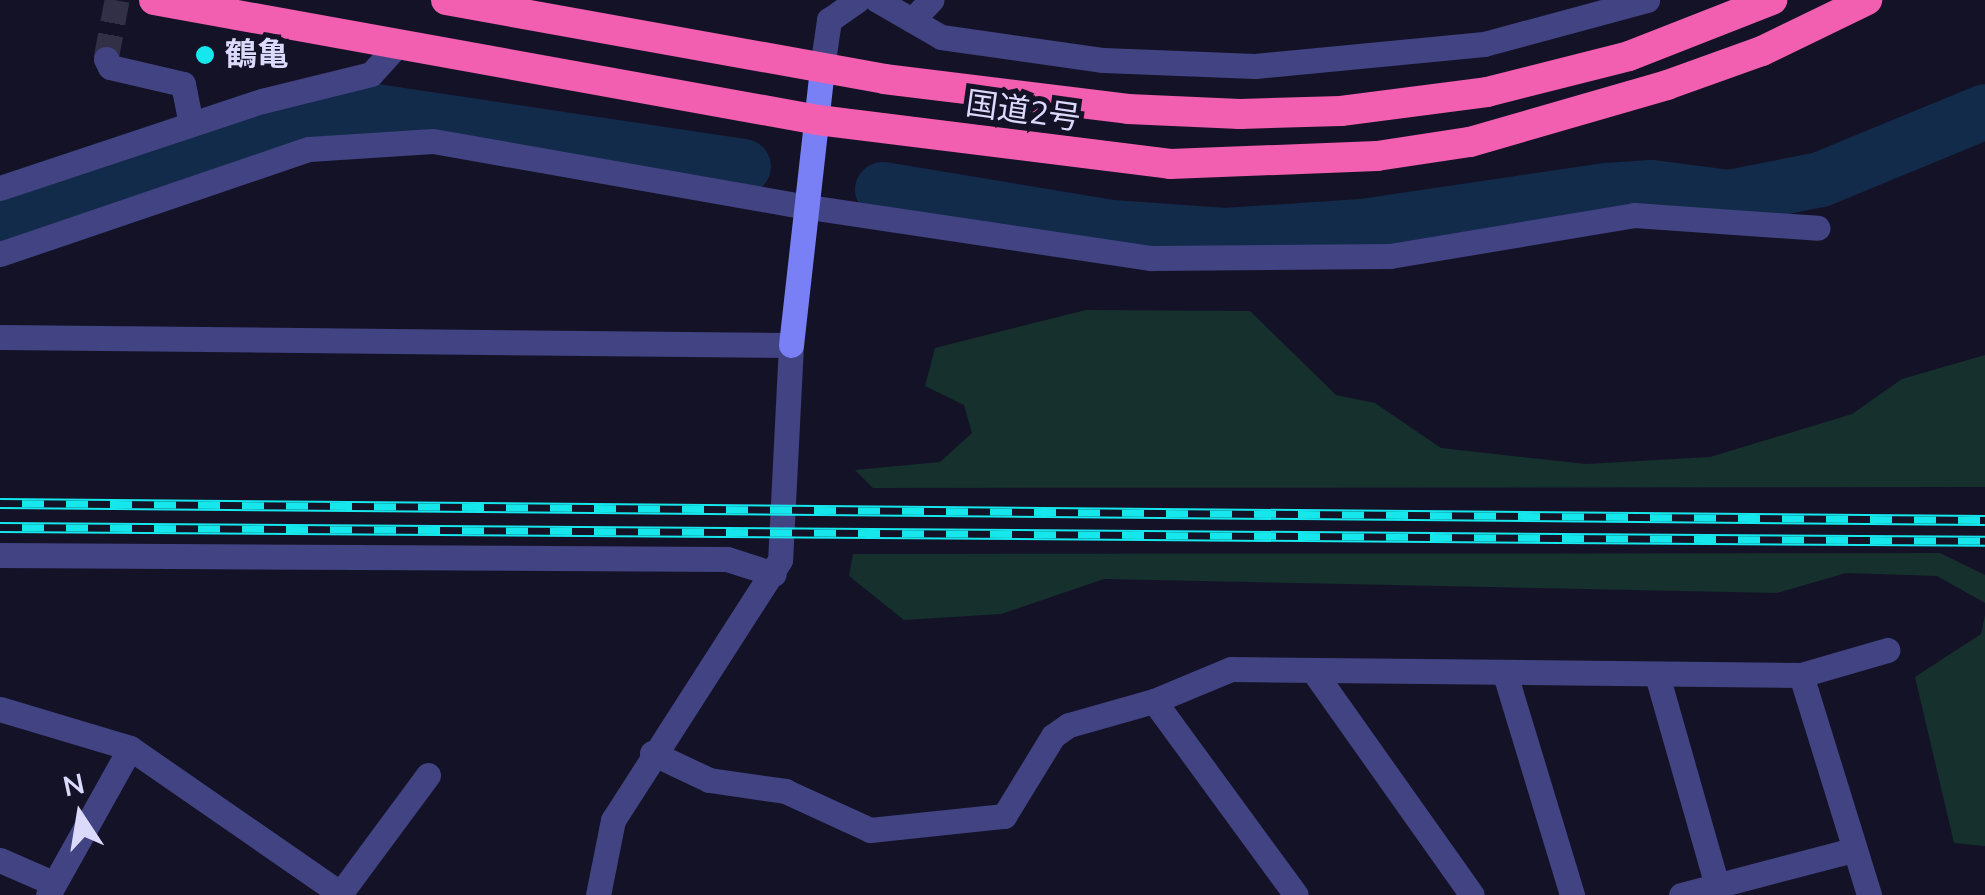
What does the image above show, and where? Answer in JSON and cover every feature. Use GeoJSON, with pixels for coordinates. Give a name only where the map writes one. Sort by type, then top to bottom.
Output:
{"type":"FeatureCollection","features":[{"type":"Feature","properties":{"kind":"highway","name":"国道2号"},"geometry":{"type":"LineString","coordinates":[[154,0],[818,120],[1170,164],[1377,156],[1470,142],[1668,85],[1762,51],[1867,0]]}},
{"type":"Feature","properties":{"kind":"highway","name":"国道2号"},"geometry":{"type":"LineString","coordinates":[[446,0],[822,68],[1128,109],[1341,111],[1487,92],[1630,56],[1772,0]]}},
{"type":"Feature","properties":{"kind":"street"},"geometry":{"type":"LineString","coordinates":[[598,895],[612,820],[774,574],[784,548],[791,345],[822,68],[830,20],[858,0]]}},
{"type":"Feature","properties":{"kind":"street"},"geometry":{"type":"LineString","coordinates":[[877,0],[940,37],[1103,60],[1255,66],[1484,44],[1647,0]]}},
{"type":"Feature","properties":{"kind":"street"},"geometry":{"type":"LineString","coordinates":[[912,20],[931,0]]}},
{"type":"Feature","properties":{"kind":"street"},"geometry":{"type":"LineString","coordinates":[[0,188],[190,124],[371,74],[398,44]]}},
{"type":"Feature","properties":{"kind":"street"},"geometry":{"type":"LineString","coordinates":[[106,59],[110,67],[183,84],[190,124]]}},
{"type":"Feature","properties":{"kind":"street"},"geometry":{"type":"LineString","coordinates":[[0,254],[309,149],[363,142],[491,148],[808,208],[1151,258],[1390,256],[1634,215],[1818,228]]}},
{"type":"Feature","properties":{"kind":"street"},"geometry":{"type":"LineString","coordinates":[[0,337],[791,345]]}},
{"type":"Feature","properties":{"kind":"street"},"geometry":{"type":"LineString","coordinates":[[0,555],[727,559],[774,574]]}},
{"type":"Feature","properties":{"kind":"street"},"geometry":{"type":"LineString","coordinates":[[652,754],[710,780],[785,791],[870,830],[1004,816],[1053,736],[1231,669],[1801,675],[1887,650]]}},
{"type":"Feature","properties":{"kind":"street"},"geometry":{"type":"LineString","coordinates":[[1314,672],[1472,895]]}},
{"type":"Feature","properties":{"kind":"street"},"geometry":{"type":"LineString","coordinates":[[1505,674],[1572,895]]}},
{"type":"Feature","properties":{"kind":"street"},"geometry":{"type":"LineString","coordinates":[[1801,675],[1869,895]]}},
{"type":"Feature","properties":{"kind":"street"},"geometry":{"type":"LineString","coordinates":[[1656,676],[1717,886]]}},
{"type":"Feature","properties":{"kind":"street"},"geometry":{"type":"LineString","coordinates":[[1154,701],[1296,895]]}},
{"type":"Feature","properties":{"kind":"street"},"geometry":{"type":"LineString","coordinates":[[0,709],[130,748],[341,894],[428,775]]}},
{"type":"Feature","properties":{"kind":"street"},"geometry":{"type":"LineString","coordinates":[[0,860],[50,889],[130,748]]}},
{"type":"Feature","properties":{"kind":"street"},"geometry":{"type":"LineString","coordinates":[[1681,895],[1853,850]]}},
{"type":"Feature","properties":{"kind":"green space"},"geometry":{"type":"Polygon","coordinates":[[[1086,310],[1250,311],[1336,395],[1375,403],[1441,448],[1586,464],[1710,457],[1852,414],[1902,379],[1985,355],[1985,487],[873,488],[855,470],[940,462],[972,433],[964,405],[925,386],[935,348],[1086,310]]]}},
{"type":"Feature","properties":{"kind":"green space"},"geometry":{"type":"Polygon","coordinates":[[[1940,553],[1985,575],[1985,603],[1937,576],[1846,573],[1777,593],[1104,579],[1001,614],[904,620],[849,576],[853,554],[1940,553]]]}},
{"type":"Feature","properties":{"kind":"green space"},"geometry":{"type":"Polygon","coordinates":[[[1985,615],[1985,846],[1954,843],[1915,677],[1981,634],[1985,615]]]}},
{"type":"Feature","properties":{"kind":"waterway"},"geometry":{"type":"LineString","coordinates":[[0,222],[275,126],[375,111],[743,166]]}},
{"type":"Feature","properties":{"kind":"waterway"},"geometry":{"type":"LineString","coordinates":[[882,189],[1112,227],[1225,235],[1362,226],[1607,190],[1651,187],[1729,197],[1820,179],[1985,111]]}},
{"type":"Feature","properties":{"kind":"tunnel"},"geometry":{"type":"LineString","coordinates":[[106,59],[117,0]]}},
{"type":"Feature","properties":{"kind":"railway"},"geometry":{"type":"LineString","coordinates":[[0,503],[1985,520]]}},
{"type":"Feature","properties":{"kind":"railway"},"geometry":{"type":"LineString","coordinates":[[0,527],[1985,541]]}},
{"type":"Feature","properties":{"kind":"place","name":"鶴亀"},"geometry":{"type":"Point","coordinates":[205,55]}}]}
